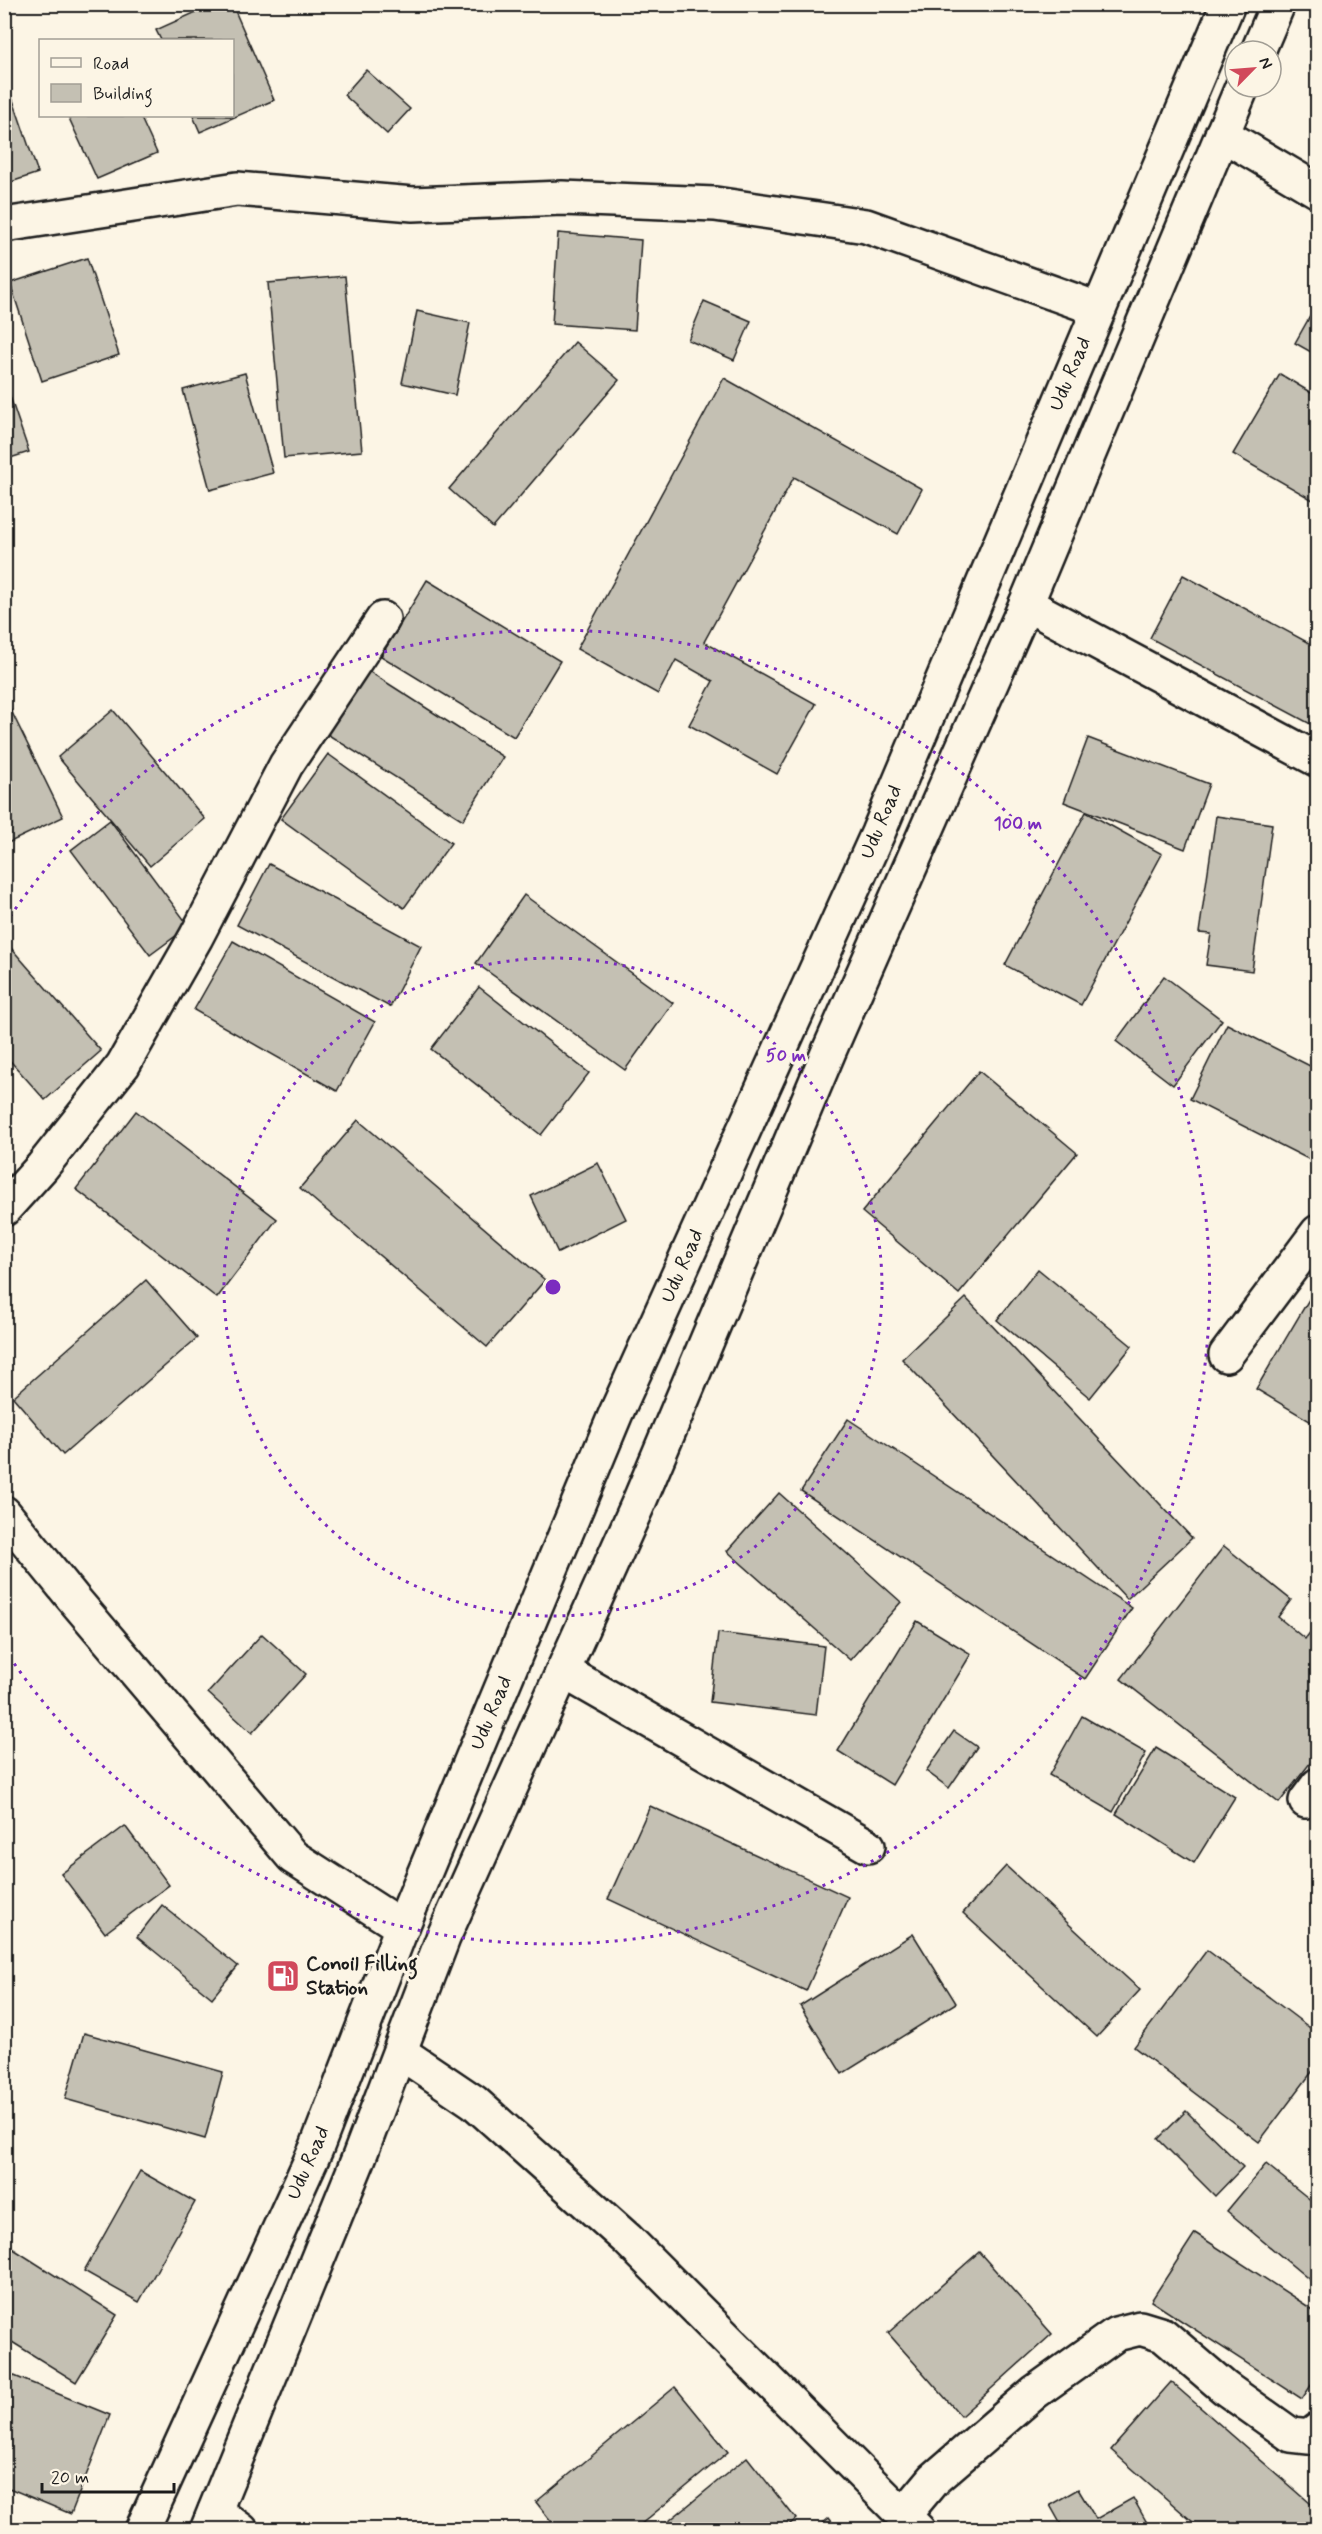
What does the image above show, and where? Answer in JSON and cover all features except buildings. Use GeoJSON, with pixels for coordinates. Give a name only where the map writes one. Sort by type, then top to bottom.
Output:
{"type":"FeatureCollection","features":[{"type":"Feature","properties":{"kind":"main road"},"geometry":{"type":"LineString","coordinates":[[1263,39],[1278,4]]}},
{"type":"Feature","properties":{"kind":"main road","name":"Udu Road"},"geometry":{"type":"LineString","coordinates":[[142,2529],[316,2149],[402,1927],[616,1413],[878,832],[1226,5]]}},
{"type":"Feature","properties":{"kind":"main road","name":"Udu Road"},"geometry":{"type":"LineString","coordinates":[[211,2520],[400,2052],[443,1938],[639,1502],[829,1051],[1026,604],[1237,99]]}},
{"type":"Feature","properties":{"kind":"main road"},"geometry":{"type":"LineString","coordinates":[[1222,134],[1317,191]]}},
{"type":"Feature","properties":{"kind":"main road"},"geometry":{"type":"LineString","coordinates":[[4,225],[237,189],[413,204],[562,198],[715,204],[866,226],[1098,309]]}},
{"type":"Feature","properties":{"kind":"main road"},"geometry":{"type":"LineString","coordinates":[[1026,604],[1317,760]]}},
{"type":"Feature","properties":{"kind":"main road"},"geometry":{"type":"LineString","coordinates":[[4,1209],[42,1167],[123,1065],[196,936],[286,765],[382,619]]}},
{"type":"Feature","properties":{"kind":"main road"},"geometry":{"type":"LineString","coordinates":[[1226,1355],[1317,1232]]}},
{"type":"Feature","properties":{"kind":"main road"},"geometry":{"type":"LineString","coordinates":[[4,1513],[73,1598],[294,1857],[402,1927]]}},
{"type":"Feature","properties":{"kind":"main road"},"geometry":{"type":"LineString","coordinates":[[563,1671],[868,1846]]}},
{"type":"Feature","properties":{"kind":"main road"},"geometry":{"type":"LineString","coordinates":[[400,2052],[474,2102],[627,2239],[911,2522],[934,2479],[1035,2392],[1116,2334],[1140,2328],[1163,2335],[1225,2388],[1291,2435],[1309,2437],[1317,2430]]}},
{"type":"Feature","properties":{"kind":"main road"},"geometry":{"type":"LineString","coordinates":[[211,2520],[241,2529]]}},
{"type":"Feature","properties":{"kind":"place","name":"Conoil Filling Station"},"geometry":{"type":"Point","coordinates":[283,1976]}}]}
